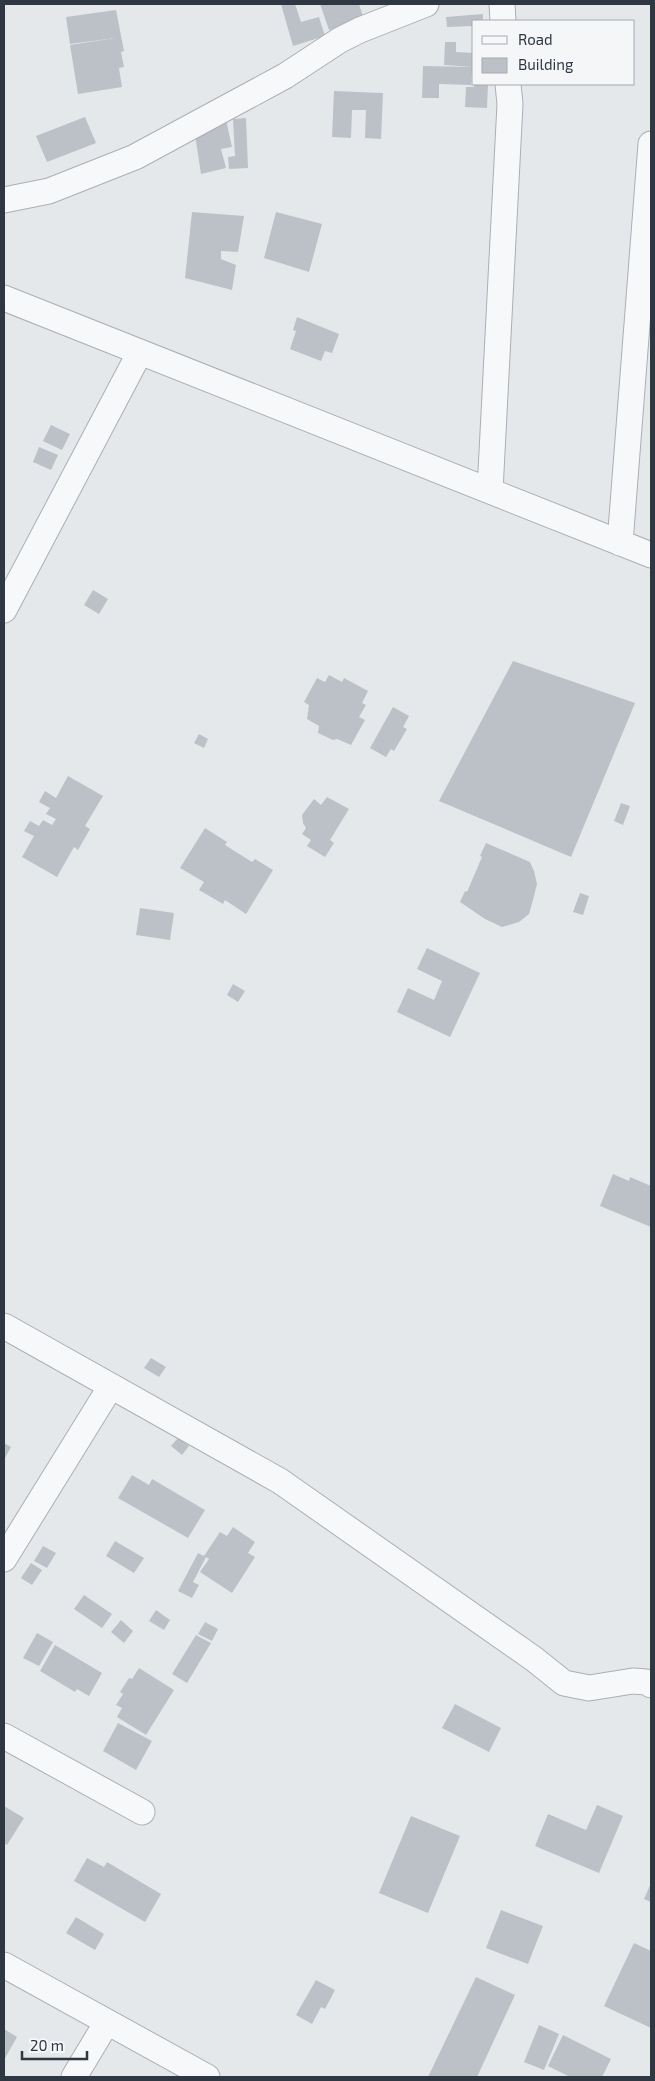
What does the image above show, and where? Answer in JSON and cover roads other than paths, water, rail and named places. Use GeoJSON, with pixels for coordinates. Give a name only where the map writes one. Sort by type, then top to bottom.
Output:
{"type":"FeatureCollection","features":[{"type":"Feature","properties":{"kind":"street"},"geometry":{"type":"LineString","coordinates":[[4,200],[49,191],[135,157],[285,76],[340,40],[360,30],[426,4]]}},
{"type":"Feature","properties":{"kind":"street"},"geometry":{"type":"LineString","coordinates":[[502,4],[503,20]]}},
{"type":"Feature","properties":{"kind":"street"},"geometry":{"type":"LineString","coordinates":[[490,491],[510,104],[508,85]]}},
{"type":"Feature","properties":{"kind":"street"},"geometry":{"type":"LineString","coordinates":[[620,542],[651,144]]}},
{"type":"Feature","properties":{"kind":"street"},"geometry":{"type":"LineString","coordinates":[[4,298],[651,555]]}},
{"type":"Feature","properties":{"kind":"street"},"geometry":{"type":"LineString","coordinates":[[4,610],[140,352]]}},
{"type":"Feature","properties":{"kind":"street"},"geometry":{"type":"LineString","coordinates":[[4,1326],[280,1481],[534,1659],[564,1683],[588,1688],[633,1682],[646,1682],[651,1685]]}},
{"type":"Feature","properties":{"kind":"street"},"geometry":{"type":"LineString","coordinates":[[4,1559],[111,1386]]}},
{"type":"Feature","properties":{"kind":"street"},"geometry":{"type":"LineString","coordinates":[[4,1736],[142,1812]]}},
{"type":"Feature","properties":{"kind":"street"},"geometry":{"type":"LineString","coordinates":[[4,1965],[207,2077]]}},
{"type":"Feature","properties":{"kind":"street"},"geometry":{"type":"LineString","coordinates":[[74,2077],[107,2022]]}}]}
